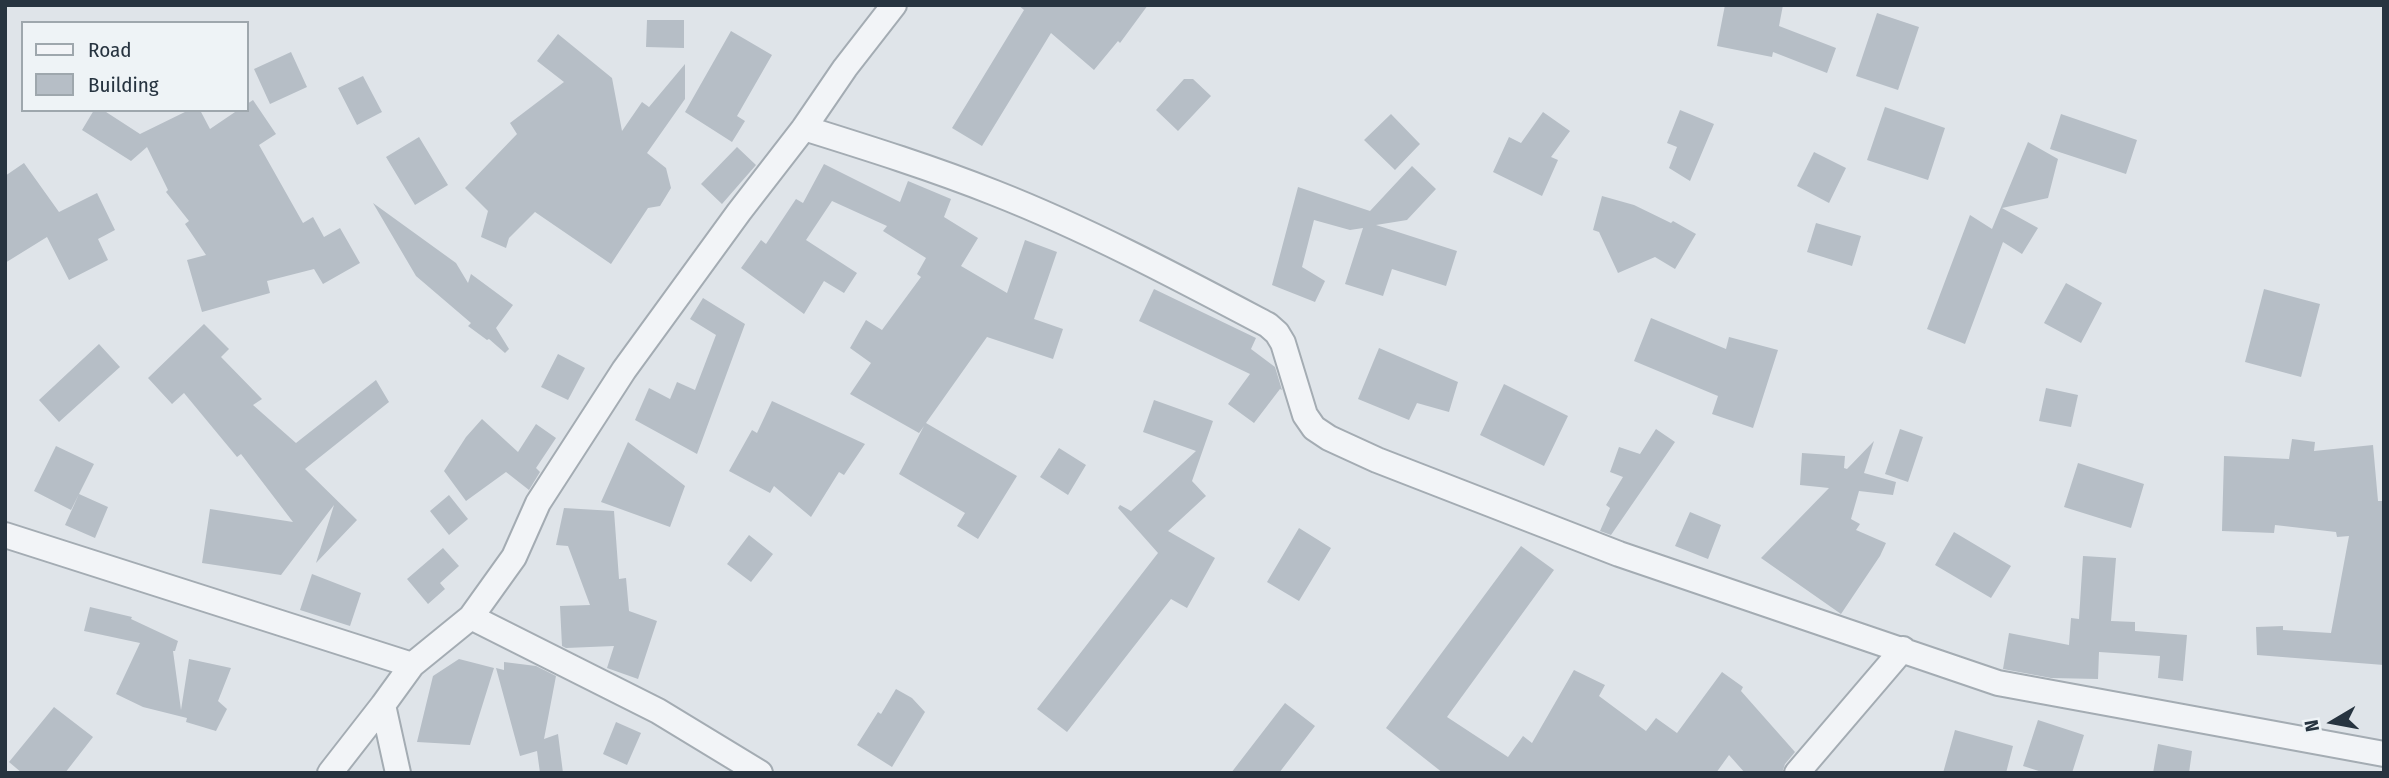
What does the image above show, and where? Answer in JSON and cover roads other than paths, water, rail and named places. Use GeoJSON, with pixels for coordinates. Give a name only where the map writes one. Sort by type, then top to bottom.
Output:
{"type":"FeatureCollection","features":[{"type":"Feature","properties":{"kind":"street"},"geometry":{"type":"LineString","coordinates":[[330,773],[412,665],[471,617],[514,557],[538,503],[624,370],[894,5]]}},
{"type":"Feature","properties":{"kind":"street"},"geometry":{"type":"LineString","coordinates":[[804,128],[996,193],[1122,249],[1268,325],[1283,343],[1305,415],[1314,428],[1329,438],[1377,460],[1619,554],[1998,683],[2384,754]]}},
{"type":"Feature","properties":{"kind":"street"},"geometry":{"type":"LineString","coordinates":[[5,535],[412,665]]}},
{"type":"Feature","properties":{"kind":"street"},"geometry":{"type":"LineString","coordinates":[[471,617],[659,711],[760,773]]}},
{"type":"Feature","properties":{"kind":"street"},"geometry":{"type":"LineString","coordinates":[[1797,773],[1903,649]]}},
{"type":"Feature","properties":{"kind":"street"},"geometry":{"type":"LineString","coordinates":[[383,705],[398,773]]}}]}
